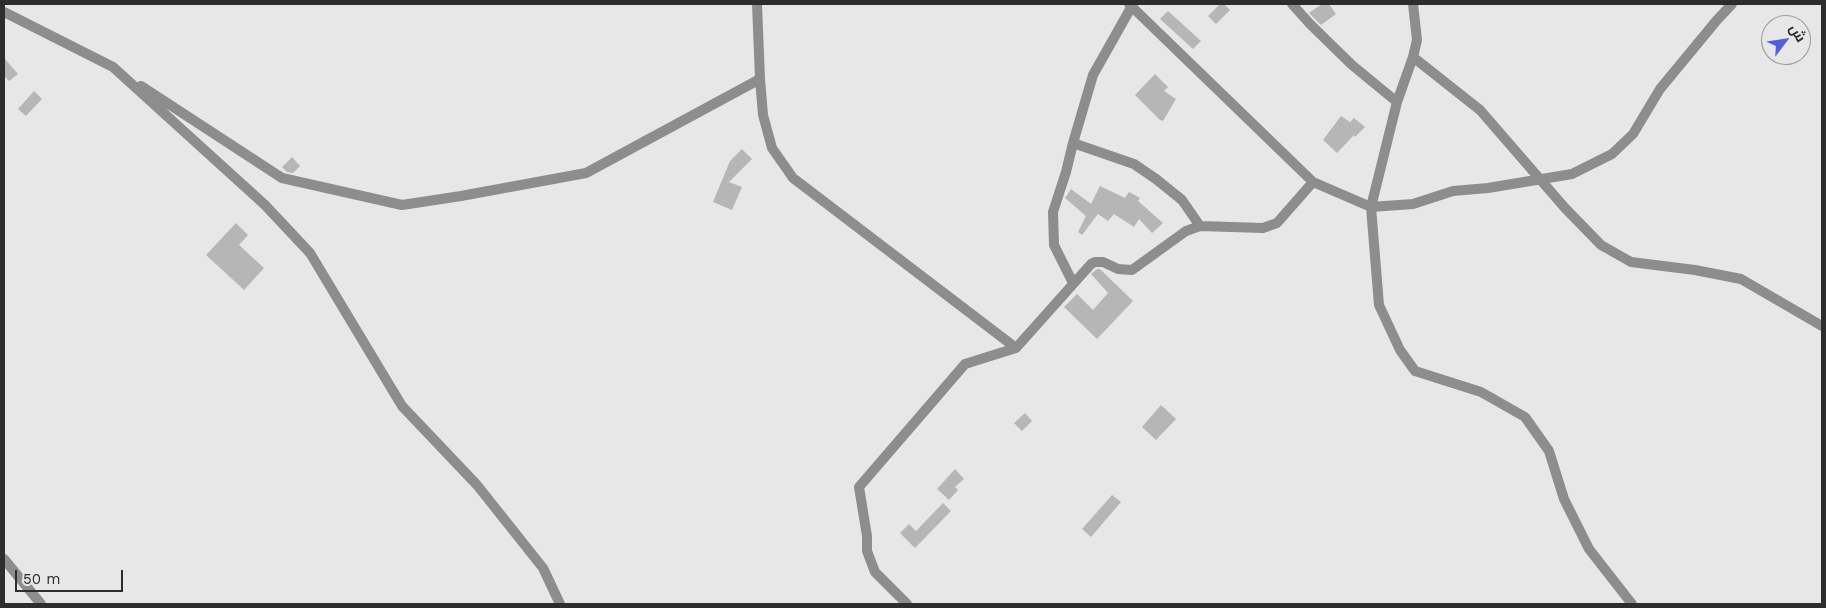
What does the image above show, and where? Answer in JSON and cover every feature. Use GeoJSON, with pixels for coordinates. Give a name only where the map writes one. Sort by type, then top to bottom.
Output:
{"type":"FeatureCollection","features":[{"type":"Feature","properties":{"kind":"street"},"geometry":{"type":"LineString","coordinates":[[757,4],[763,114],[772,148],[793,178],[1016,348]]}},
{"type":"Feature","properties":{"kind":"street"},"geometry":{"type":"LineString","coordinates":[[1073,283],[1054,245],[1053,212],[1093,75],[1131,4],[1312,182],[1370,208],[1413,204],[1453,191],[1488,188],[1572,174],[1612,154],[1633,134],[1660,89],[1716,20],[1732,4]]}},
{"type":"Feature","properties":{"kind":"street"},"geometry":{"type":"LineString","coordinates":[[1292,4],[1352,65],[1397,102]]}},
{"type":"Feature","properties":{"kind":"street"},"geometry":{"type":"LineString","coordinates":[[1413,4],[1417,40],[1397,102],[1370,208],[1379,305],[1400,350],[1415,371],[1481,392],[1525,417],[1549,451],[1564,499],[1589,549],[1632,604]]}},
{"type":"Feature","properties":{"kind":"street"},"geometry":{"type":"LineString","coordinates":[[4,12],[113,67],[282,178],[402,205],[586,173],[760,78]]}},
{"type":"Feature","properties":{"kind":"street"},"geometry":{"type":"LineString","coordinates":[[1413,57],[1480,110],[1565,208],[1601,244],[1631,262],[1695,270],[1740,279],[1822,326]]}},
{"type":"Feature","properties":{"kind":"street"},"geometry":{"type":"LineString","coordinates":[[113,67],[265,204],[310,253],[402,406],[483,492],[543,568],[560,604]]}},
{"type":"Feature","properties":{"kind":"street"},"geometry":{"type":"LineString","coordinates":[[1073,143],[1134,164],[1182,200],[1200,226]]}},
{"type":"Feature","properties":{"kind":"street"},"geometry":{"type":"LineString","coordinates":[[907,604],[875,572],[867,551],[867,536],[860,487],[965,364],[1016,348],[1086,267],[1095,262],[1103,262],[1125,271],[1132,270],[1186,231],[1200,226],[1263,228],[1277,223],[1312,182]]}},
{"type":"Feature","properties":{"kind":"street"},"geometry":{"type":"LineString","coordinates":[[4,559],[41,604]]}},
{"type":"Feature","properties":{"kind":"building"},"geometry":{"type":"Polygon","coordinates":[[[1220,4],[1224,4],[1230,10],[1216,24],[1208,16],[1220,4]]]}},
{"type":"Feature","properties":{"kind":"building"},"geometry":{"type":"Polygon","coordinates":[[[1322,4],[1329,4],[1336,14],[1321,25],[1309,13],[1322,4]]]}},
{"type":"Feature","properties":{"kind":"building"},"geometry":{"type":"Polygon","coordinates":[[[1168,11],[1201,41],[1193,49],[1160,19],[1168,11]]]}},
{"type":"Feature","properties":{"kind":"building"},"geometry":{"type":"Polygon","coordinates":[[[4,58],[18,74],[9,81],[4,76],[4,58]]]}},
{"type":"Feature","properties":{"kind":"building"},"geometry":{"type":"Polygon","coordinates":[[[1155,74],[1168,87],[1164,91],[1176,99],[1163,121],[1135,95],[1155,74]]]}},
{"type":"Feature","properties":{"kind":"building"},"geometry":{"type":"Polygon","coordinates":[[[34,91],[42,99],[26,116],[18,109],[34,91]]]}},
{"type":"Feature","properties":{"kind":"building"},"geometry":{"type":"Polygon","coordinates":[[[1341,116],[1350,122],[1354,118],[1365,127],[1355,137],[1354,135],[1337,153],[1323,140],[1341,116]]]}},
{"type":"Feature","properties":{"kind":"building"},"geometry":{"type":"Polygon","coordinates":[[[742,149],[752,159],[729,182],[742,187],[732,210],[713,202],[730,161],[742,149]]]}},
{"type":"Feature","properties":{"kind":"building"},"geometry":{"type":"Polygon","coordinates":[[[292,157],[300,166],[293,173],[287,172],[282,167],[292,157]]]}},
{"type":"Feature","properties":{"kind":"building"},"geometry":{"type":"Polygon","coordinates":[[[1100,186],[1125,198],[1129,192],[1140,198],[1138,201],[1163,223],[1152,233],[1139,219],[1134,227],[1114,214],[1108,221],[1098,214],[1082,235],[1078,232],[1086,216],[1065,198],[1071,189],[1091,204],[1100,186]]]}},
{"type":"Feature","properties":{"kind":"building"},"geometry":{"type":"Polygon","coordinates":[[[236,223],[248,235],[239,245],[264,268],[244,290],[206,255],[236,223]]]}},
{"type":"Feature","properties":{"kind":"building"},"geometry":{"type":"Polygon","coordinates":[[[1100,269],[1133,301],[1097,339],[1064,307],[1077,294],[1093,310],[1108,293],[1091,274],[1100,269]]]}},
{"type":"Feature","properties":{"kind":"building"},"geometry":{"type":"Polygon","coordinates":[[[1161,405],[1176,419],[1156,440],[1142,427],[1161,405]]]}},
{"type":"Feature","properties":{"kind":"building"},"geometry":{"type":"Polygon","coordinates":[[[1025,413],[1032,421],[1022,431],[1014,423],[1025,413]]]}},
{"type":"Feature","properties":{"kind":"building"},"geometry":{"type":"Polygon","coordinates":[[[955,469],[964,479],[955,487],[958,490],[949,500],[937,489],[955,469]]]}},
{"type":"Feature","properties":{"kind":"building"},"geometry":{"type":"Polygon","coordinates":[[[1112,495],[1121,502],[1091,537],[1082,529],[1112,495]]]}},
{"type":"Feature","properties":{"kind":"building"},"geometry":{"type":"Polygon","coordinates":[[[943,503],[951,511],[915,548],[900,533],[909,524],[916,531],[943,503]]]}}]}
